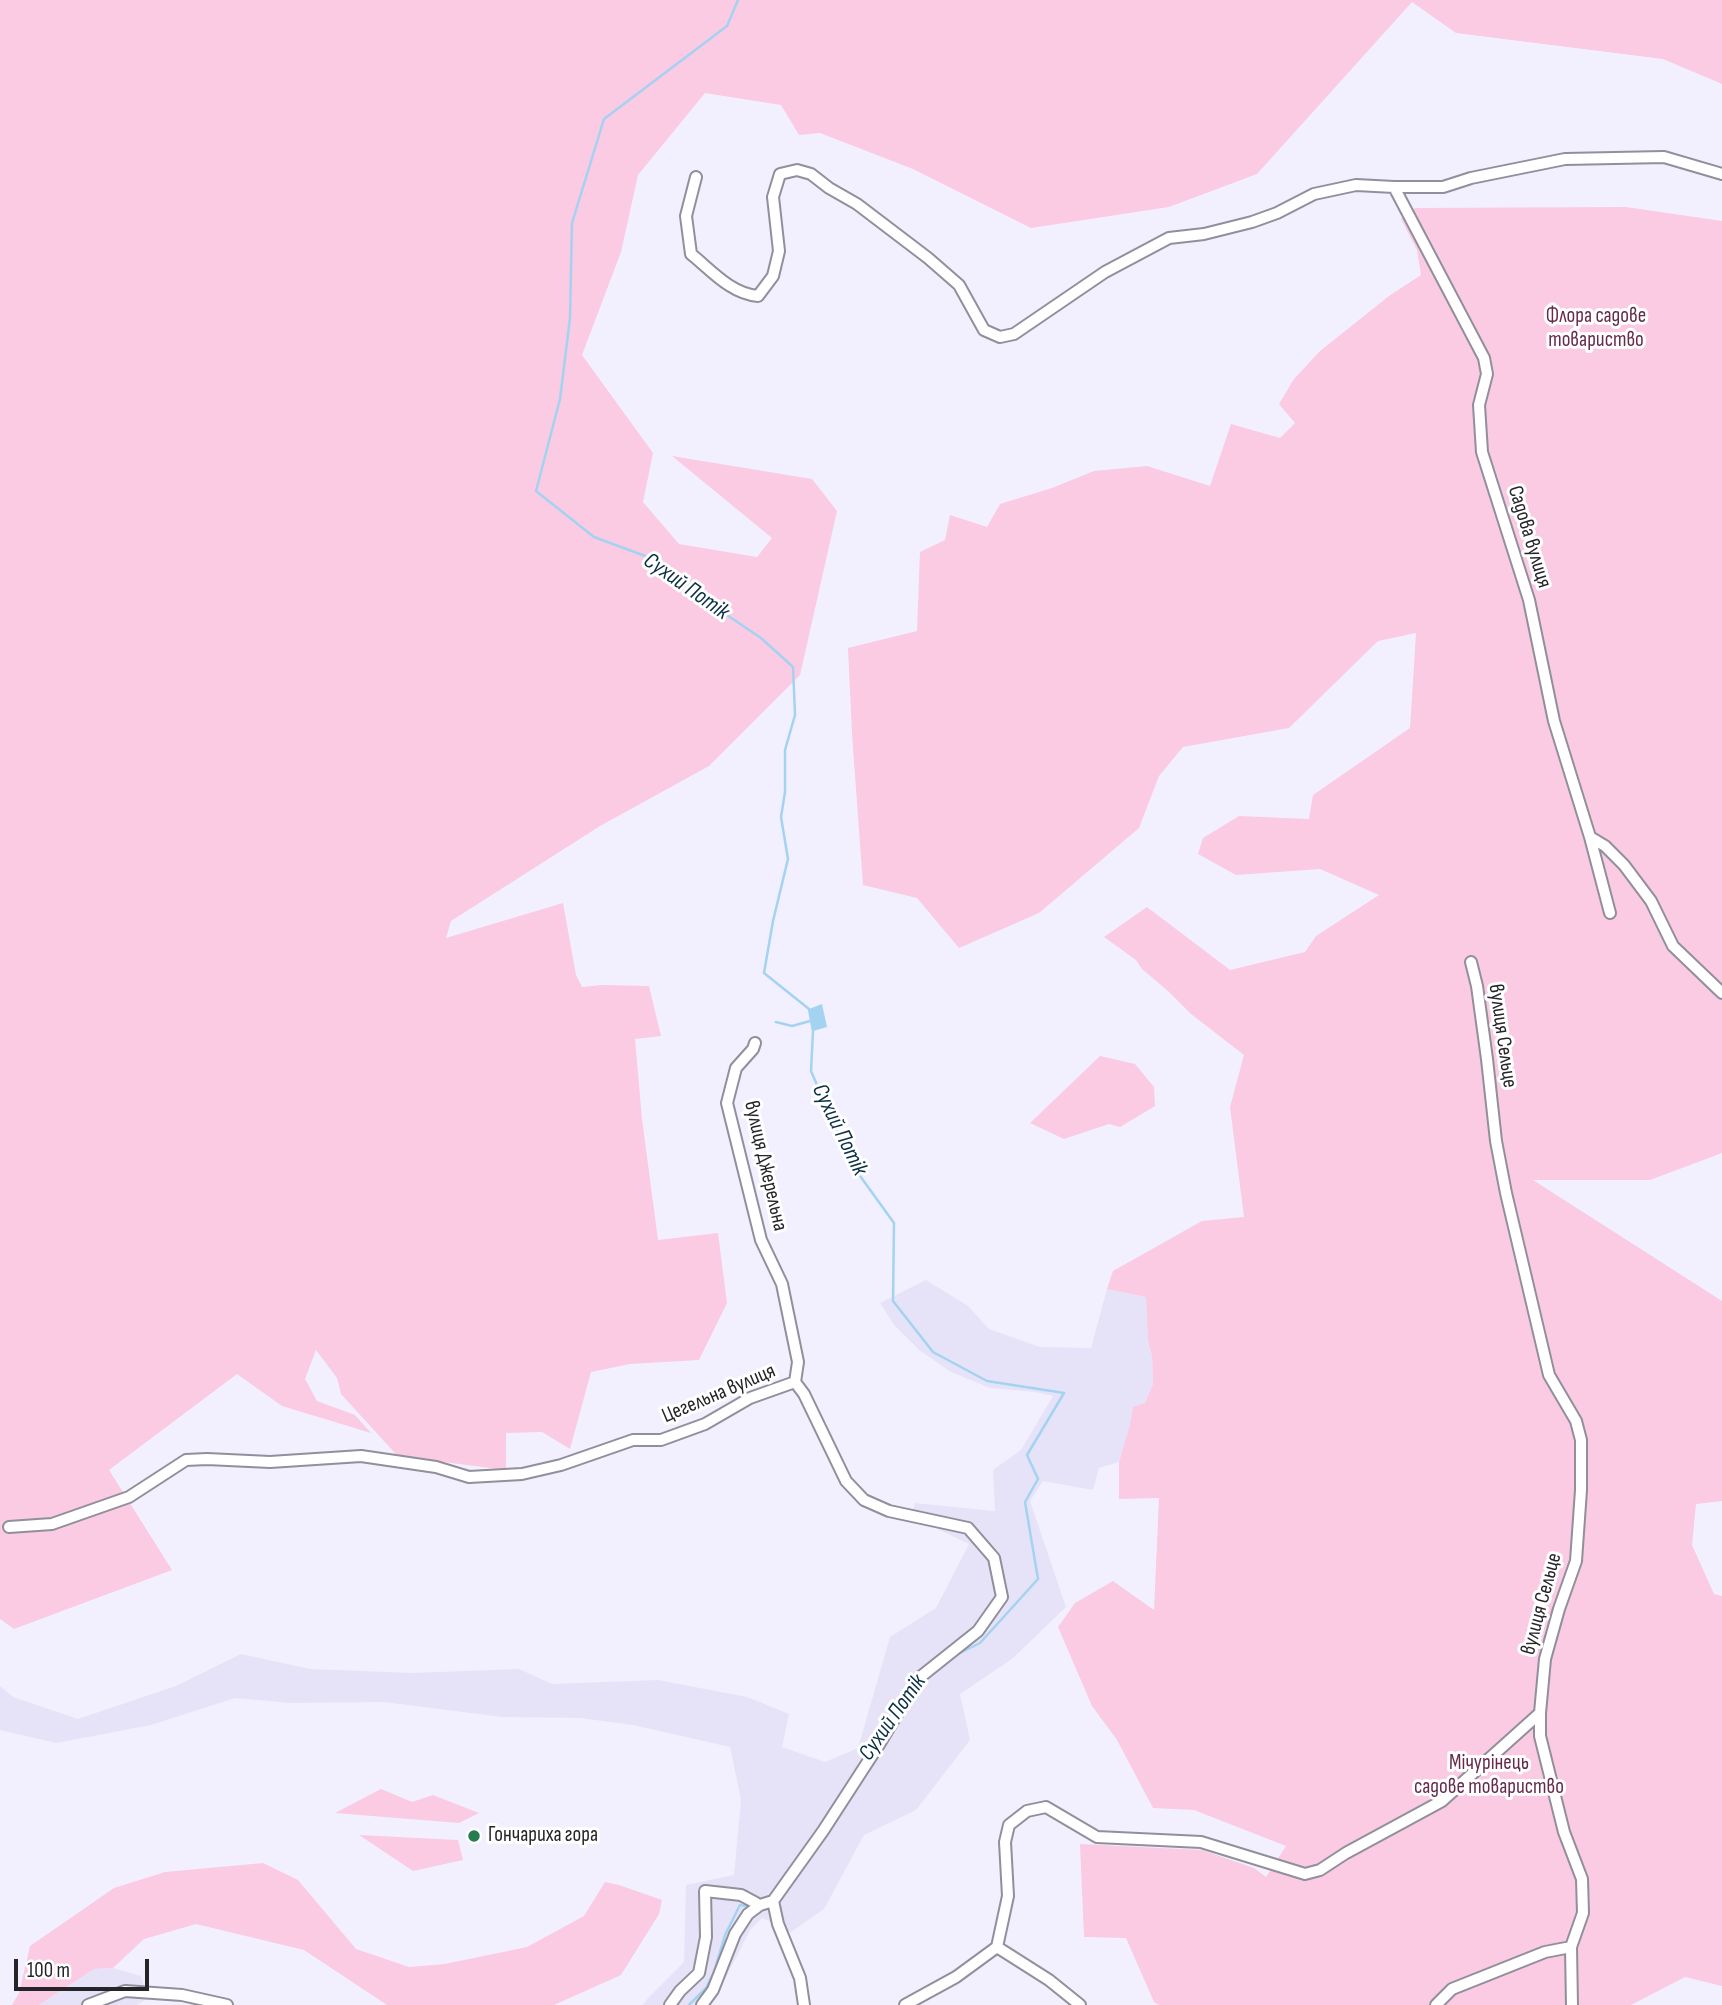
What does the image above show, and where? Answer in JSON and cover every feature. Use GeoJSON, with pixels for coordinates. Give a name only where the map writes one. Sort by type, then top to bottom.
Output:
{"type":"FeatureCollection","features":[{"type":"Feature","properties":{"kind":"street"},"geometry":{"type":"LineString","coordinates":[[696,177],[687,215],[691,254],[737,291],[758,296],[773,276],[779,251],[773,197],[780,174],[797,170],[811,174],[857,204],[928,258],[959,285],[984,330],[1000,337],[1014,334],[1105,272],[1169,238],[1203,234],[1252,222],[1314,194],[1356,185],[1443,187],[1471,178],[1565,159],[1664,157],[1722,174]]}},
{"type":"Feature","properties":{"kind":"street","name":"Садова вулиця"},"geometry":{"type":"LineString","coordinates":[[1394,187],[1484,358],[1487,374],[1479,405],[1482,452],[1529,600],[1554,721],[1610,913]]}},
{"type":"Feature","properties":{"kind":"street"},"geometry":{"type":"LineString","coordinates":[[1590,837],[1605,846],[1624,865],[1651,901],[1673,946],[1722,993]]}},
{"type":"Feature","properties":{"kind":"street","name":"вулиця Сельце"},"geometry":{"type":"LineString","coordinates":[[1471,962],[1477,986],[1496,1142],[1506,1193],[1549,1375],[1576,1421],[1581,1440],[1576,1561],[1545,1659],[1540,1736],[1564,1832],[1582,1879],[1583,1913],[1571,1947]]}},
{"type":"Feature","properties":{"kind":"street","name":"вулиця Джерельна"},"geometry":{"type":"LineString","coordinates":[[755,1043],[736,1068],[727,1104],[761,1240],[782,1284],[798,1362],[795,1382]]}},
{"type":"Feature","properties":{"kind":"street","name":"Цегельна вулиця"},"geometry":{"type":"LineString","coordinates":[[9,1527],[52,1524],[129,1497],[186,1460],[270,1462],[361,1456],[436,1467],[470,1477],[522,1474],[561,1465],[633,1440],[661,1440],[705,1424],[750,1398],[795,1382],[804,1394],[846,1481],[855,1491],[864,1500],[889,1511],[968,1528],[994,1558],[1002,1597],[978,1631],[919,1678],[880,1744],[773,1901],[760,1905],[748,1914],[735,1934],[713,1990],[702,2005]]}},
{"type":"Feature","properties":{"kind":"street"},"geometry":{"type":"LineString","coordinates":[[905,2005],[956,1977],[997,1947],[1008,1896],[1005,1842],[1009,1825],[1027,1811],[1046,1807],[1097,1837],[1201,1842],[1305,1874],[1320,1870],[1442,1801],[1541,1713]]}},
{"type":"Feature","properties":{"kind":"street"},"geometry":{"type":"LineString","coordinates":[[670,2005],[699,1973],[706,1937],[705,1891],[741,1895],[756,1903]]}},
{"type":"Feature","properties":{"kind":"street"},"geometry":{"type":"LineString","coordinates":[[773,1901],[778,1924],[800,1978],[804,2005]]}},
{"type":"Feature","properties":{"kind":"street"},"geometry":{"type":"LineString","coordinates":[[997,1947],[1049,1980],[1080,2005]]}},
{"type":"Feature","properties":{"kind":"street"},"geometry":{"type":"LineString","coordinates":[[1436,2005],[1452,1989],[1545,1952],[1571,1947],[1572,2005]]}},
{"type":"Feature","properties":{"kind":"street"},"geometry":{"type":"LineString","coordinates":[[88,2005],[125,1991],[227,2005]]}},
{"type":"Feature","properties":{"kind":"shaded area"},"geometry":{"type":"Polygon","coordinates":[[[926,1280],[968,1306],[989,1329],[1040,1347],[1091,1348],[1107,1289],[1146,1297],[1153,1384],[1145,1403],[1133,1408],[1119,1462],[1099,1468],[1093,1490],[1043,1481],[1030,1501],[1066,1607],[1012,1659],[960,1694],[970,1740],[916,1810],[864,1835],[824,1909],[791,1932],[762,1918],[750,1930],[710,2005],[643,2005],[684,1962],[686,1885],[734,1875],[741,1800],[730,1747],[633,1725],[580,1718],[502,1717],[384,1702],[291,1703],[235,1698],[151,1725],[56,1743],[0,1730],[0,1686],[13,1697],[78,1719],[176,1686],[241,1654],[310,1669],[412,1673],[519,1669],[552,1684],[658,1680],[747,1697],[789,1714],[782,1747],[825,1762],[858,1748],[890,1637],[936,1608],[969,1544],[912,1517],[915,1503],[995,1511],[993,1470],[1021,1450],[1053,1396],[990,1388],[951,1372],[919,1350],[894,1325],[880,1303],[926,1280]]]}},
{"type":"Feature","properties":{"kind":"shaded area"},"geometry":{"type":"Polygon","coordinates":[[[113,1968],[141,1976],[148,1998],[137,2005],[39,2005],[94,1969],[113,1968]]]}},
{"type":"Feature","properties":{"kind":"green space"},"geometry":{"type":"Polygon","coordinates":[[[0,0],[1722,0],[1722,84],[1663,59],[1456,33],[1412,2],[1257,174],[1169,207],[1031,228],[913,169],[820,133],[799,135],[781,105],[705,93],[638,175],[621,252],[582,355],[653,453],[643,502],[679,544],[757,557],[772,538],[672,456],[812,479],[837,511],[800,675],[709,766],[600,826],[451,921],[446,938],[563,903],[576,975],[582,987],[649,986],[661,1036],[635,1039],[642,1119],[658,1240],[718,1233],[727,1303],[699,1360],[630,1364],[591,1372],[570,1449],[542,1432],[506,1433],[506,1470],[436,1461],[436,1467],[404,1463],[341,1394],[337,1378],[316,1350],[305,1379],[317,1401],[355,1415],[371,1433],[282,1406],[237,1374],[109,1470],[172,1570],[14,1629],[0,1619],[0,0]]]}},
{"type":"Feature","properties":{"kind":"green space","name":"Мічурінець садове товариство"},"geometry":{"type":"Polygon","coordinates":[[[1626,207],[1722,221],[1722,1153],[1650,1180],[1533,1180],[1722,1301],[1722,1501],[1696,1504],[1692,1545],[1714,1594],[1722,1596],[1722,1986],[1685,1977],[1631,2005],[1159,2005],[1154,2002],[1126,1938],[1084,1937],[1080,1844],[1202,1850],[1254,1868],[1266,1877],[1286,1846],[1194,1810],[1153,1808],[1117,1740],[1092,1706],[1058,1627],[1075,1603],[1113,1581],[1154,1610],[1159,1498],[1119,1499],[1119,1462],[1133,1407],[1145,1403],[1153,1384],[1146,1297],[1107,1289],[1113,1271],[1202,1221],[1244,1217],[1230,1107],[1244,1055],[1191,1014],[1142,969],[1136,960],[1104,937],[1147,907],[1230,970],[1305,952],[1316,936],[1379,895],[1320,869],[1236,875],[1198,854],[1203,838],[1239,816],[1309,819],[1313,795],[1410,728],[1416,633],[1378,641],[1289,728],[1183,747],[1159,776],[1139,828],[1039,913],[959,948],[917,898],[863,885],[848,648],[917,631],[920,552],[945,540],[950,515],[987,527],[1000,504],[1052,488],[1094,471],[1147,466],[1210,486],[1231,424],[1280,438],[1295,423],[1279,404],[1294,379],[1320,351],[1389,296],[1421,275],[1417,250],[1401,219],[1415,208],[1626,207]]]}},
{"type":"Feature","properties":{"kind":"green space"},"geometry":{"type":"Polygon","coordinates":[[[1100,1056],[1135,1064],[1154,1087],[1155,1106],[1120,1127],[1109,1124],[1064,1139],[1030,1123],[1100,1056]]]}},
{"type":"Feature","properties":{"kind":"green space"},"geometry":{"type":"Polygon","coordinates":[[[381,1789],[412,1802],[433,1795],[479,1813],[459,1823],[335,1813],[381,1789]]]}},
{"type":"Feature","properties":{"kind":"green space"},"geometry":{"type":"Polygon","coordinates":[[[359,1835],[458,1840],[463,1860],[413,1871],[359,1835]]]}},
{"type":"Feature","properties":{"kind":"green space"},"geometry":{"type":"Polygon","coordinates":[[[263,1863],[298,1880],[356,1949],[409,1967],[445,1964],[527,1947],[584,1916],[605,1882],[662,1900],[659,1914],[621,1975],[554,2005],[387,2005],[304,1950],[196,1924],[144,1939],[113,1968],[94,1969],[39,2005],[12,2005],[19,1993],[30,1946],[114,1888],[165,1872],[263,1863]]]}},
{"type":"Feature","properties":{"kind":"water"},"geometry":{"type":"Polygon","coordinates":[[[822,1004],[827,1027],[813,1031],[809,1009],[822,1004]]]}},
{"type":"Feature","properties":{"kind":"waterway","name":"Сухий Потік"},"geometry":{"type":"LineString","coordinates":[[738,0],[727,26],[604,119],[572,223],[570,318],[560,399],[536,491],[594,537],[648,557],[690,585],[721,611],[761,638],[793,667],[795,715],[785,750],[785,792],[781,817],[788,859],[764,973],[809,1009],[813,1031],[811,1071],[850,1162],[894,1223],[893,1301],[933,1352],[987,1381],[1064,1393],[1027,1455],[1038,1479],[1025,1502],[1038,1579],[980,1643],[954,1656]]}},
{"type":"Feature","properties":{"kind":"waterway"},"geometry":{"type":"LineString","coordinates":[[776,1022],[792,1026],[810,1021]]}},
{"type":"Feature","properties":{"kind":"waterway","name":"Сухий Потік"},"geometry":{"type":"LineString","coordinates":[[689,2005],[706,1988],[714,1972],[725,1935],[740,1905],[751,1907]]}},
{"type":"Feature","properties":{"kind":"place","name":"Гончариха гора"},"geometry":{"type":"Point","coordinates":[474,1836]}},
{"type":"Feature","properties":{"kind":"park label","name":"Флора садове товариство"},"geometry":{"type":"Point","coordinates":[1596,329]}}]}
